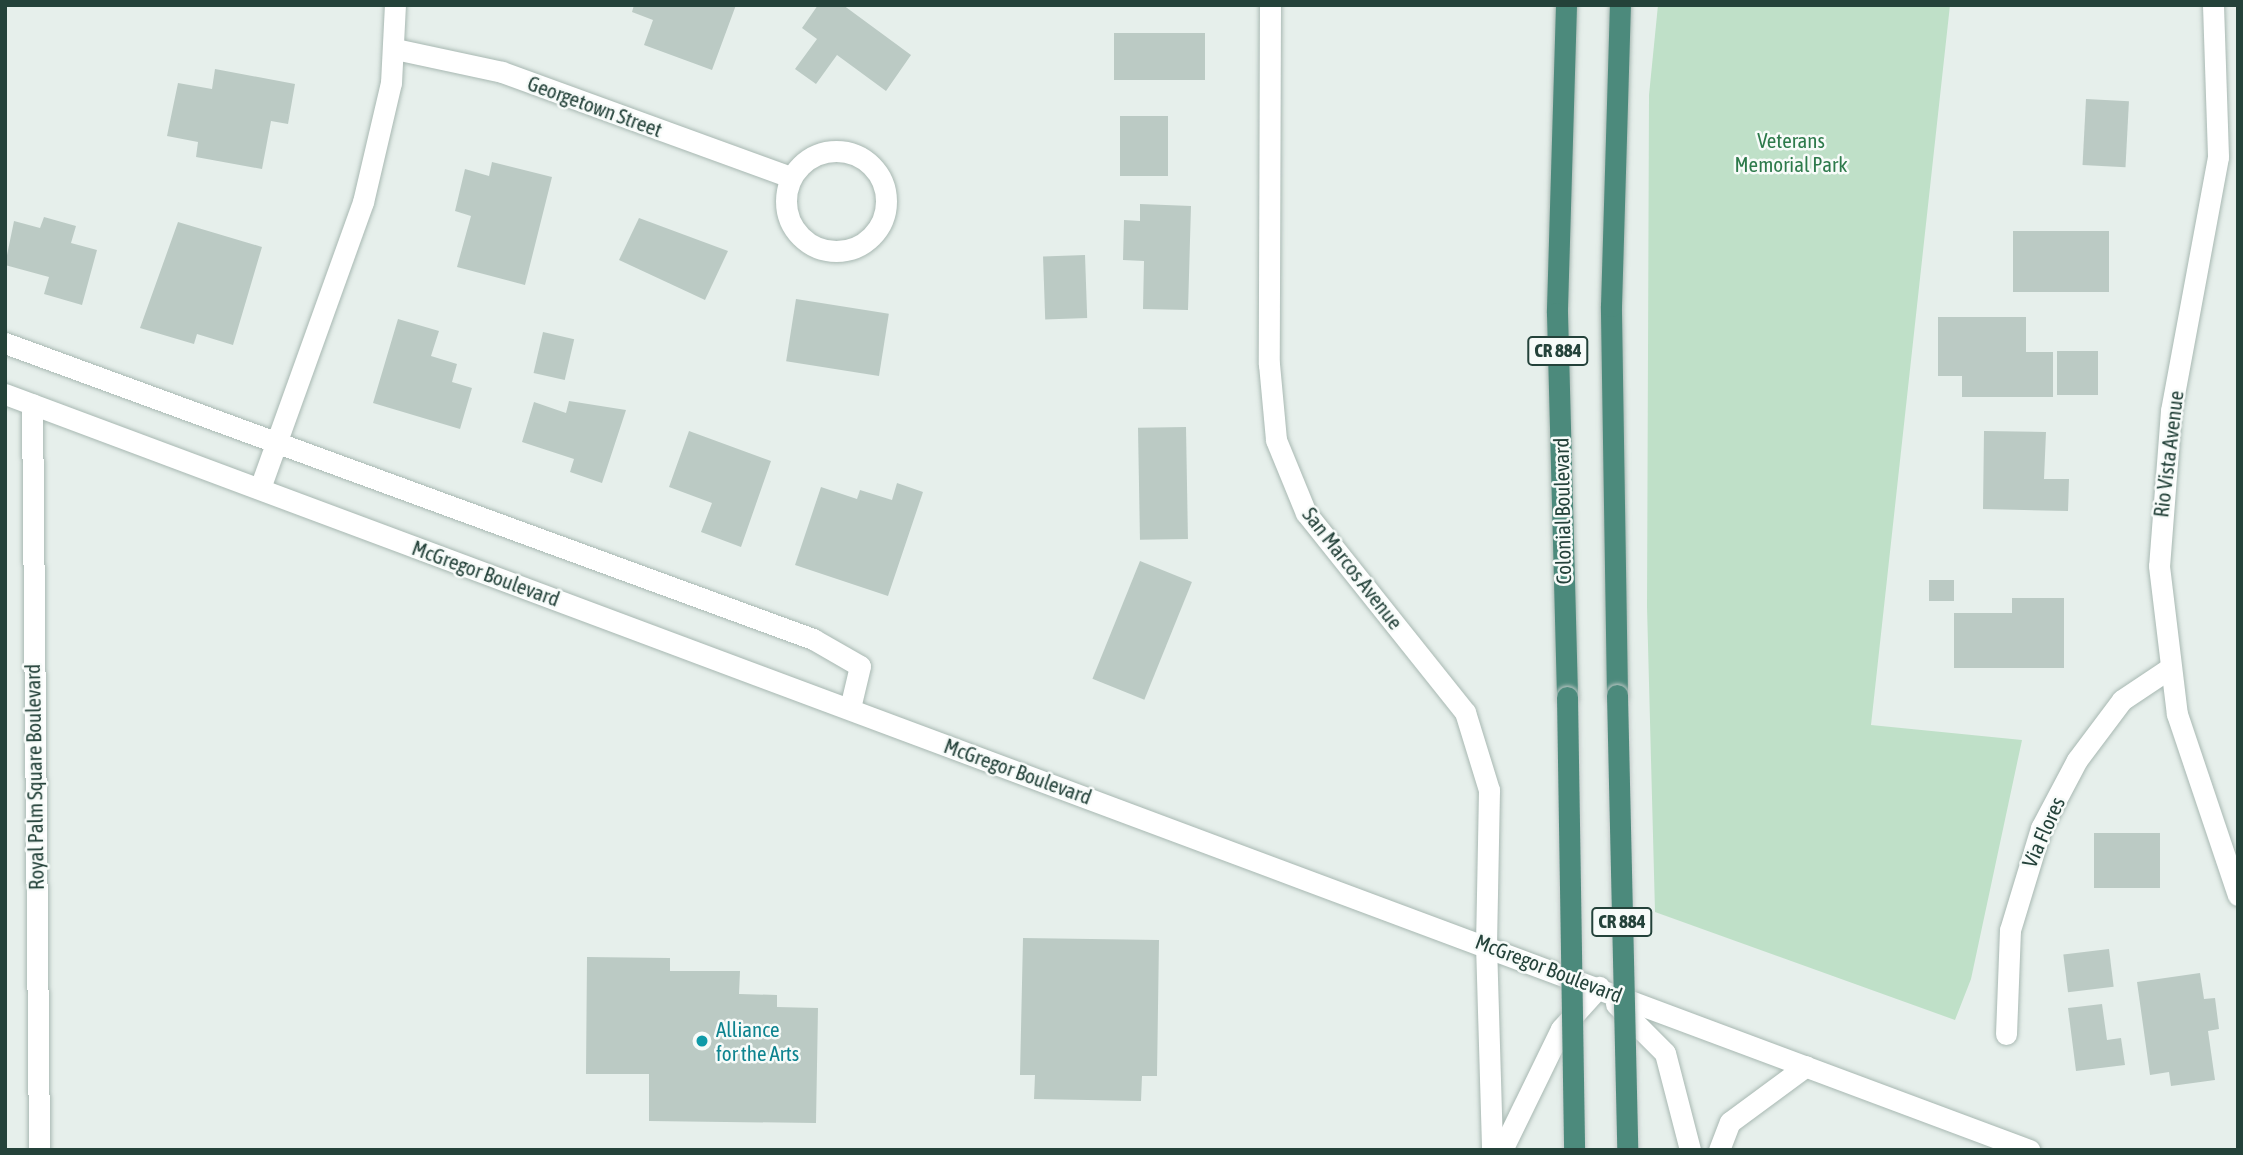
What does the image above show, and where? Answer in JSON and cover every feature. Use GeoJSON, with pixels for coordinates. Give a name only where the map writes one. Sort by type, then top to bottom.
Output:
{"type":"FeatureCollection","features":[{"type":"Feature","properties":{"kind":"highway","name":"Colonial Boulevard"},"geometry":{"type":"LineString","coordinates":[[1566,5],[1557,313],[1567,697],[1574,1150]]}},
{"type":"Feature","properties":{"kind":"highway","name":"CR 884"},"geometry":{"type":"LineString","coordinates":[[1620,5],[1611,292],[1627,1150]]}},
{"type":"Feature","properties":{"kind":"street"},"geometry":{"type":"LineString","coordinates":[[260,488],[363,202],[395,50],[396,5]]}},
{"type":"Feature","properties":{"kind":"street","name":"San Marcos Avenue"},"geometry":{"type":"LineString","coordinates":[[1270,5],[1269,364],[1276,440],[1306,513],[1465,712],[1489,790],[1486,944],[1492,1150]]}},
{"type":"Feature","properties":{"kind":"street","name":"Rio Vista Avenue"},"geometry":{"type":"LineString","coordinates":[[2213,5],[2219,74],[2214,201],[2161,488],[2167,670],[2238,895]]}},
{"type":"Feature","properties":{"kind":"street","name":"Georgetown Street"},"geometry":{"type":"LineString","coordinates":[[395,50],[502,72],[790,177]]}},
{"type":"Feature","properties":{"kind":"street"},"geometry":{"type":"LineString","coordinates":[[821,152],[859,156],[884,184],[884,218],[859,247],[817,248],[787,216],[790,177],[821,152]]}},
{"type":"Feature","properties":{"kind":"street"},"geometry":{"type":"LineString","coordinates":[[5,343],[813,639],[860,666],[850,708]]}},
{"type":"Feature","properties":{"kind":"street","name":"McGregor Boulevard"},"geometry":{"type":"LineString","coordinates":[[5,394],[1486,944],[2029,1150]]}},
{"type":"Feature","properties":{"kind":"street","name":"Royal Palm Square Boulevard"},"geometry":{"type":"LineString","coordinates":[[32,404],[39,1150]]}},
{"type":"Feature","properties":{"kind":"street","name":"Via Flores"},"geometry":{"type":"LineString","coordinates":[[2006,1034],[2010,930],[2041,828],[2077,760],[2122,700],[2167,670]]}},
{"type":"Feature","properties":{"kind":"street"},"geometry":{"type":"LineString","coordinates":[[1503,1150],[1561,1029],[1599,987],[1665,1053],[1690,1150]]}},
{"type":"Feature","properties":{"kind":"street"},"geometry":{"type":"LineString","coordinates":[[1719,1150],[1730,1122],[1806,1066]]}},
{"type":"Feature","properties":{"kind":"green space","name":"Veterans Memorial Park"},"geometry":{"type":"Polygon","coordinates":[[[1658,5],[1950,5],[1871,725],[2022,740],[1971,979],[1955,1020],[1655,912],[1647,607],[1649,95],[1658,5]]]}},
{"type":"Feature","properties":{"kind":"building"},"geometry":{"type":"Polygon","coordinates":[[[634,5],[736,5],[712,70],[644,45],[653,20],[632,12],[634,5]]]}},
{"type":"Feature","properties":{"kind":"building"},"geometry":{"type":"Polygon","coordinates":[[[818,5],[843,5],[911,55],[886,91],[837,55],[816,84],[795,69],[817,39],[802,28],[818,5]]]}},
{"type":"Feature","properties":{"kind":"building"},"geometry":{"type":"Polygon","coordinates":[[[1114,33],[1205,33],[1205,80],[1114,80],[1114,33]]]}},
{"type":"Feature","properties":{"kind":"building"},"geometry":{"type":"Polygon","coordinates":[[[215,69],[295,84],[288,124],[271,121],[262,169],[196,157],[198,142],[167,136],[178,83],[212,89],[215,69]]]}},
{"type":"Feature","properties":{"kind":"building"},"geometry":{"type":"Polygon","coordinates":[[[2086,99],[2129,101],[2125,167],[2083,165],[2086,99]]]}},
{"type":"Feature","properties":{"kind":"building"},"geometry":{"type":"Polygon","coordinates":[[[1120,116],[1168,116],[1168,176],[1120,176],[1120,116]]]}},
{"type":"Feature","properties":{"kind":"building"},"geometry":{"type":"Polygon","coordinates":[[[492,162],[552,177],[525,285],[457,267],[471,216],[455,211],[465,169],[489,176],[492,162]]]}},
{"type":"Feature","properties":{"kind":"building"},"geometry":{"type":"Polygon","coordinates":[[[1140,204],[1191,206],[1188,310],[1143,309],[1144,261],[1123,260],[1124,220],[1140,221],[1140,204]]]}},
{"type":"Feature","properties":{"kind":"building"},"geometry":{"type":"Polygon","coordinates":[[[44,217],[76,226],[71,243],[97,250],[82,305],[44,294],[49,277],[5,265],[14,221],[40,228],[44,217]]]}},
{"type":"Feature","properties":{"kind":"building"},"geometry":{"type":"Polygon","coordinates":[[[639,218],[728,251],[705,300],[619,260],[639,218]]]}},
{"type":"Feature","properties":{"kind":"building"},"geometry":{"type":"Polygon","coordinates":[[[178,222],[262,247],[233,345],[197,334],[194,344],[140,328],[178,222]]]}},
{"type":"Feature","properties":{"kind":"building"},"geometry":{"type":"Polygon","coordinates":[[[2013,231],[2109,231],[2109,292],[2013,292],[2013,231]]]}},
{"type":"Feature","properties":{"kind":"building"},"geometry":{"type":"Polygon","coordinates":[[[1085,255],[1087,318],[1045,319],[1043,256],[1085,255]]]}},
{"type":"Feature","properties":{"kind":"building"},"geometry":{"type":"Polygon","coordinates":[[[796,299],[889,314],[879,376],[786,361],[796,299]]]}},
{"type":"Feature","properties":{"kind":"building"},"geometry":{"type":"Polygon","coordinates":[[[1938,317],[2026,317],[2026,352],[2053,352],[2053,397],[1962,397],[1962,376],[1938,376],[1938,317]]]}},
{"type":"Feature","properties":{"kind":"building"},"geometry":{"type":"Polygon","coordinates":[[[398,319],[439,331],[431,356],[457,364],[452,382],[472,388],[460,429],[373,403],[398,319]]]}},
{"type":"Feature","properties":{"kind":"building"},"geometry":{"type":"Polygon","coordinates":[[[543,332],[574,339],[565,380],[534,373],[543,332]]]}},
{"type":"Feature","properties":{"kind":"building"},"geometry":{"type":"Polygon","coordinates":[[[2057,351],[2098,351],[2098,395],[2057,395],[2057,351]]]}},
{"type":"Feature","properties":{"kind":"building"},"geometry":{"type":"Polygon","coordinates":[[[569,401],[626,410],[602,483],[570,472],[574,459],[522,442],[534,402],[566,413],[569,401]]]}},
{"type":"Feature","properties":{"kind":"building"},"geometry":{"type":"Polygon","coordinates":[[[1186,427],[1188,539],[1140,540],[1138,428],[1186,427]]]}},
{"type":"Feature","properties":{"kind":"building"},"geometry":{"type":"Polygon","coordinates":[[[689,431],[771,461],[741,547],[701,532],[712,503],[669,487],[689,431]]]}},
{"type":"Feature","properties":{"kind":"building"},"geometry":{"type":"Polygon","coordinates":[[[1984,431],[2046,432],[2044,479],[2069,479],[2068,511],[1983,509],[1984,431]]]}},
{"type":"Feature","properties":{"kind":"building"},"geometry":{"type":"Polygon","coordinates":[[[897,483],[923,492],[888,596],[795,565],[821,487],[857,499],[860,490],[892,500],[897,483]]]}},
{"type":"Feature","properties":{"kind":"building"},"geometry":{"type":"Polygon","coordinates":[[[1140,561],[1192,582],[1144,700],[1092,679],[1140,561]]]}},
{"type":"Feature","properties":{"kind":"building"},"geometry":{"type":"Polygon","coordinates":[[[1929,580],[1954,580],[1954,601],[1929,601],[1929,580]]]}},
{"type":"Feature","properties":{"kind":"building"},"geometry":{"type":"Polygon","coordinates":[[[2012,598],[2064,598],[2064,668],[1954,668],[1954,613],[2012,613],[2012,598]]]}},
{"type":"Feature","properties":{"kind":"building"},"geometry":{"type":"Polygon","coordinates":[[[2094,833],[2160,833],[2160,888],[2094,888],[2094,833]]]}},
{"type":"Feature","properties":{"kind":"building"},"geometry":{"type":"Polygon","coordinates":[[[1023,938],[1159,940],[1157,1076],[1142,1076],[1141,1101],[1034,1099],[1035,1075],[1020,1075],[1023,938]]]}},
{"type":"Feature","properties":{"kind":"building"},"geometry":{"type":"Polygon","coordinates":[[[2109,949],[2114,987],[2068,992],[2063,955],[2109,949]]]}},
{"type":"Feature","properties":{"kind":"building","name":"Alliance for the Arts"},"geometry":{"type":"Polygon","coordinates":[[[587,957],[670,958],[670,971],[740,971],[739,994],[777,995],[777,1007],[818,1008],[816,1123],[649,1121],[649,1074],[586,1074],[587,957]]]}},
{"type":"Feature","properties":{"kind":"building"},"geometry":{"type":"Polygon","coordinates":[[[2200,973],[2204,999],[2215,998],[2219,1029],[2208,1031],[2215,1080],[2171,1086],[2169,1072],[2150,1075],[2137,982],[2200,973]]]}},
{"type":"Feature","properties":{"kind":"building"},"geometry":{"type":"Polygon","coordinates":[[[2102,1004],[2107,1040],[2121,1038],[2125,1065],[2076,1071],[2068,1008],[2102,1004]]]}},
{"type":"Feature","properties":{"kind":"place","name":"Alliance for the Arts"},"geometry":{"type":"Point","coordinates":[702,1041]}}]}
